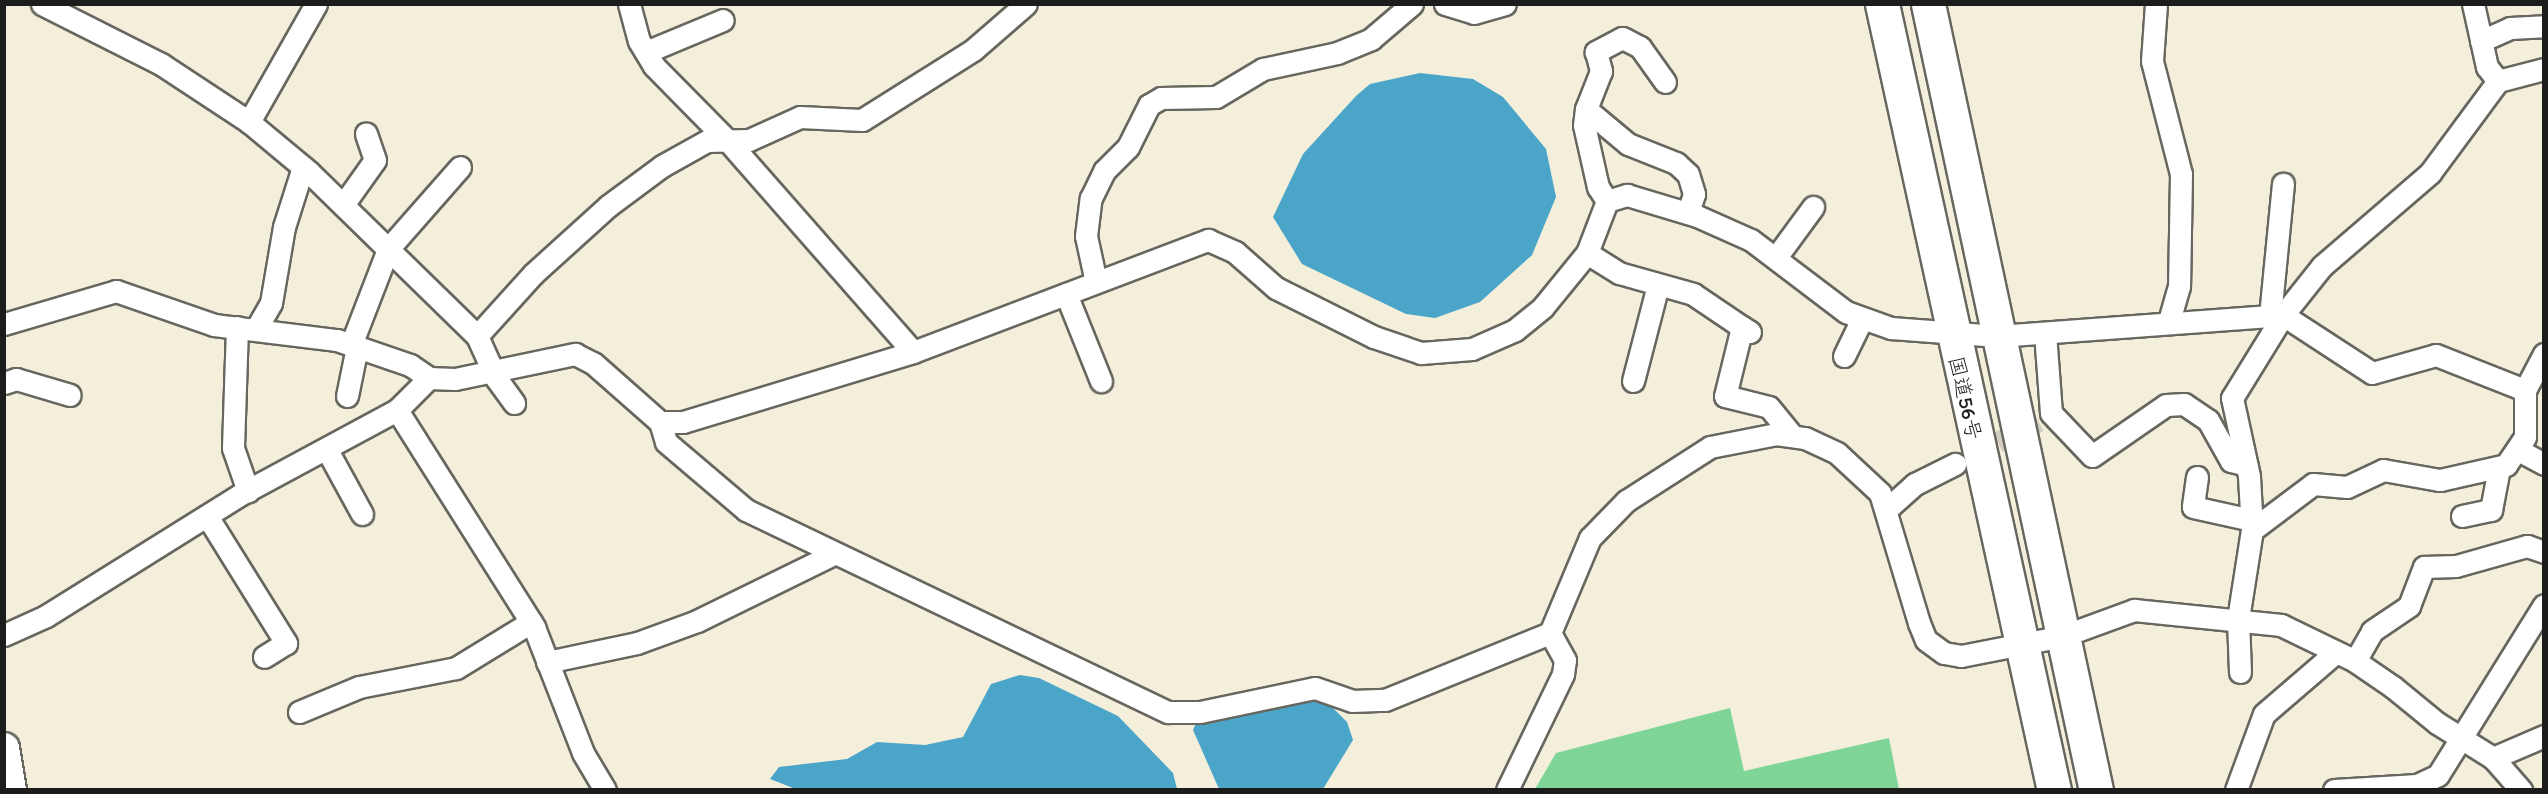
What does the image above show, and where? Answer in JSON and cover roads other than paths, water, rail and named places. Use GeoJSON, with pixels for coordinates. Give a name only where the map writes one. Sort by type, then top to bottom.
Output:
{"type":"FeatureCollection","features":[{"type":"Feature","properties":{"kind":"highway","name":"国道56号"},"geometry":{"type":"LineString","coordinates":[[1882,4],[1950,331],[2054,789]]}},
{"type":"Feature","properties":{"kind":"highway"},"geometry":{"type":"LineString","coordinates":[[1928,4],[2096,789]]}},
{"type":"Feature","properties":{"kind":"street"},"geometry":{"type":"LineString","coordinates":[[42,4],[161,64],[249,122],[303,167],[477,336],[493,370],[514,403]]}},
{"type":"Feature","properties":{"kind":"street"},"geometry":{"type":"LineString","coordinates":[[249,122],[316,4]]}},
{"type":"Feature","properties":{"kind":"street"},"geometry":{"type":"LineString","coordinates":[[629,4],[646,52],[727,140],[913,352]]}},
{"type":"Feature","properties":{"kind":"street"},"geometry":{"type":"LineString","coordinates":[[477,336],[533,274],[608,206],[707,141],[749,140],[800,117],[862,120],[973,50],[1026,4]]}},
{"type":"Feature","properties":{"kind":"street"},"geometry":{"type":"LineString","coordinates":[[1096,282],[1086,236],[1091,198],[1104,171],[1128,147],[1149,105],[1161,98],[1216,97],[1263,69],[1337,53],[1371,39],[1412,4]]}},
{"type":"Feature","properties":{"kind":"street"},"geometry":{"type":"LineString","coordinates":[[1445,4],[1493,7]]}},
{"type":"Feature","properties":{"kind":"street"},"geometry":{"type":"LineString","coordinates":[[2156,4],[2152,61],[2181,174],[2179,286],[2169,322]]}},
{"type":"Feature","properties":{"kind":"street"},"geometry":{"type":"LineString","coordinates":[[2473,4],[2487,68],[2498,81]]}},
{"type":"Feature","properties":{"kind":"street"},"geometry":{"type":"LineString","coordinates":[[646,52],[723,20]]}},
{"type":"Feature","properties":{"kind":"street"},"geometry":{"type":"LineString","coordinates":[[2481,41],[2510,27],[2544,26]]}},
{"type":"Feature","properties":{"kind":"street"},"geometry":{"type":"LineString","coordinates":[[1607,201],[1598,187],[1584,125],[1586,109],[1600,70],[1596,52],[1622,38],[1640,47],[1665,82]]}},
{"type":"Feature","properties":{"kind":"street"},"geometry":{"type":"LineString","coordinates":[[2240,672],[2238,619],[2252,525],[2247,465],[2232,398],[2276,315],[2322,266],[2430,173],[2498,81],[2544,69]]}},
{"type":"Feature","properties":{"kind":"street"},"geometry":{"type":"LineString","coordinates":[[1586,109],[1628,144],[1676,163],[1688,174],[1694,194],[1688,213]]}},
{"type":"Feature","properties":{"kind":"street"},"geometry":{"type":"LineString","coordinates":[[343,205],[375,160],[366,134]]}},
{"type":"Feature","properties":{"kind":"street"},"geometry":{"type":"LineString","coordinates":[[248,491],[233,448],[246,328],[271,303],[284,227],[303,167]]}},
{"type":"Feature","properties":{"kind":"street"},"geometry":{"type":"LineString","coordinates":[[347,396],[354,346],[388,249],[460,167]]}},
{"type":"Feature","properties":{"kind":"street"},"geometry":{"type":"LineString","coordinates":[[2276,315],[2283,184]]}},
{"type":"Feature","properties":{"kind":"street"},"geometry":{"type":"LineString","coordinates":[[1607,201],[1637,196],[1688,213],[1777,256],[1862,320],[1917,332],[1950,331],[1998,336],[2276,315],[2293,317],[2372,373],[2436,355],[2532,402]]}},
{"type":"Feature","properties":{"kind":"street"},"geometry":{"type":"LineString","coordinates":[[660,422],[682,422],[913,352],[1208,240],[1220,241],[1284,292],[1374,337],[1442,355],[1472,350],[1515,330],[1563,285],[1587,253],[1607,201]]}},
{"type":"Feature","properties":{"kind":"street"},"geometry":{"type":"LineString","coordinates":[[1777,256],[1814,207]]}},
{"type":"Feature","properties":{"kind":"street"},"geometry":{"type":"LineString","coordinates":[[1587,253],[1619,273],[1693,294],[1746,330],[1725,396],[1769,407],[1791,434],[1855,465],[1887,509],[1926,640],[1944,653],[1961,656],[2063,636],[2134,610],[2282,625],[2345,656],[2493,758],[2521,789]]}},
{"type":"Feature","properties":{"kind":"street"},"geometry":{"type":"LineString","coordinates":[[1633,381],[1658,285]]}},
{"type":"Feature","properties":{"kind":"street"},"geometry":{"type":"LineString","coordinates":[[4,324],[116,291],[246,328],[354,346],[410,365],[429,378],[455,379],[575,354],[613,378],[660,422],[666,442],[710,484],[746,510],[1168,712],[1200,712],[1315,688],[1352,701],[1385,700],[1550,633],[1590,538],[1626,501],[1710,447],[1755,434],[1791,434]]}},
{"type":"Feature","properties":{"kind":"street"},"geometry":{"type":"LineString","coordinates":[[1066,294],[1101,381]]}},
{"type":"Feature","properties":{"kind":"street"},"geometry":{"type":"LineString","coordinates":[[1844,356],[1862,320]]}},
{"type":"Feature","properties":{"kind":"street"},"geometry":{"type":"LineString","coordinates":[[2044,333],[2045,417],[2092,456],[2166,405],[2184,404],[2208,420],[2231,461],[2247,465]]}},
{"type":"Feature","properties":{"kind":"street"},"geometry":{"type":"LineString","coordinates":[[2252,525],[2313,484],[2347,487],[2383,470],[2440,480],[2499,468],[2520,451],[2544,354]]}},
{"type":"Feature","properties":{"kind":"street"},"geometry":{"type":"LineString","coordinates":[[4,635],[46,616],[248,491],[327,450],[396,410],[429,378]]}},
{"type":"Feature","properties":{"kind":"street"},"geometry":{"type":"LineString","coordinates":[[4,383],[16,379],[70,395]]}},
{"type":"Feature","properties":{"kind":"street"},"geometry":{"type":"LineString","coordinates":[[396,410],[531,622],[583,753],[605,789]]}},
{"type":"Feature","properties":{"kind":"street"},"geometry":{"type":"LineString","coordinates":[[327,450],[362,514]]}},
{"type":"Feature","properties":{"kind":"street"},"geometry":{"type":"LineString","coordinates":[[2520,451],[2544,464]]}},
{"type":"Feature","properties":{"kind":"street"},"geometry":{"type":"LineString","coordinates":[[1887,509],[1916,484],[1955,464]]}},
{"type":"Feature","properties":{"kind":"street"},"geometry":{"type":"LineString","coordinates":[[2462,516],[2492,510],[2499,468]]}},
{"type":"Feature","properties":{"kind":"street"},"geometry":{"type":"LineString","coordinates":[[2197,477],[2193,507],[2252,525]]}},
{"type":"Feature","properties":{"kind":"street"},"geometry":{"type":"LineString","coordinates":[[207,516],[286,643],[264,657]]}},
{"type":"Feature","properties":{"kind":"street"},"geometry":{"type":"LineString","coordinates":[[2236,789],[2264,714],[2345,656],[2372,631],[2409,606],[2424,567],[2456,567],[2527,546],[2544,552]]}},
{"type":"Feature","properties":{"kind":"street"},"geometry":{"type":"LineString","coordinates":[[547,662],[637,643],[697,621],[834,554]]}},
{"type":"Feature","properties":{"kind":"street"},"geometry":{"type":"LineString","coordinates":[[2334,789],[2429,782],[2462,738],[2544,605]]}},
{"type":"Feature","properties":{"kind":"street"},"geometry":{"type":"LineString","coordinates":[[298,712],[359,687],[456,668],[531,622]]}},
{"type":"Feature","properties":{"kind":"street"},"geometry":{"type":"LineString","coordinates":[[1508,789],[1563,674],[1565,660],[1550,633]]}},
{"type":"Feature","properties":{"kind":"street"},"geometry":{"type":"LineString","coordinates":[[2493,758],[2544,736]]}},
{"type":"Feature","properties":{"kind":"street"},"geometry":{"type":"LineString","coordinates":[[4,748],[11,789]]}},
{"type":"Feature","properties":{"kind":"water"},"geometry":{"type":"Polygon","coordinates":[[[1420,73],[1473,79],[1503,97],[1546,149],[1556,197],[1532,255],[1480,302],[1435,318],[1406,314],[1302,264],[1273,217],[1303,154],[1356,96],[1370,84],[1420,73]]]}},
{"type":"Feature","properties":{"kind":"water"},"geometry":{"type":"Polygon","coordinates":[[[1020,675],[1039,678],[1118,716],[1173,773],[1177,789],[798,790],[770,779],[779,767],[847,759],[877,742],[925,745],[963,737],[991,684],[1020,675]]]}},
{"type":"Feature","properties":{"kind":"water"},"geometry":{"type":"Polygon","coordinates":[[[1302,695],[1331,706],[1347,722],[1353,740],[1323,789],[1219,789],[1193,730],[1197,721],[1302,695]]]}},
{"type":"Feature","properties":{"kind":"tunnel"},"geometry":{"type":"LineString","coordinates":[[1970,456],[2039,421]]}}]}
